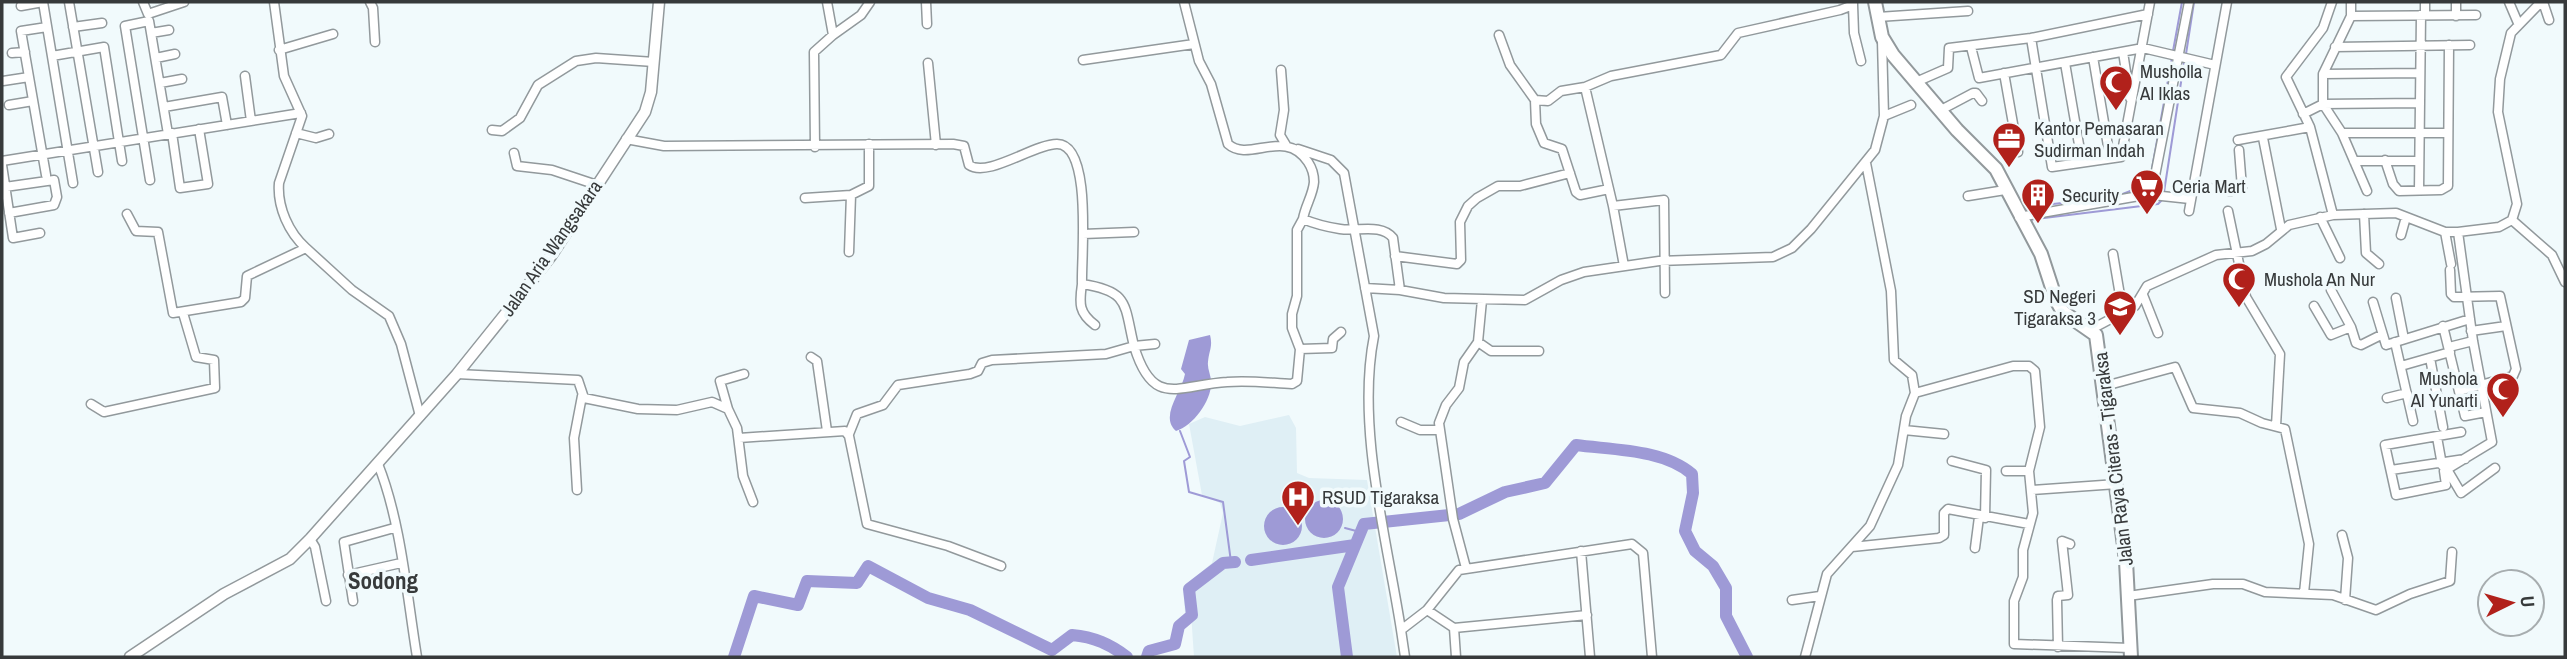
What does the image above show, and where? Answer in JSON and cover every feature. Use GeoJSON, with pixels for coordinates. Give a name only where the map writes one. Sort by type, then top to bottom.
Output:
{"type":"FeatureCollection","features":[{"type":"Feature","properties":{"kind":"main road","name":"Jalan Raya Citeras - Tigaraksa"},"geometry":{"type":"LineString","coordinates":[[1875,2],[1882,37],[1939,111],[1979,155],[1996,169],[2019,217],[2041,254],[2056,300],[2063,312],[2090,330],[2099,344],[2117,484],[2131,653]]}},
{"type":"Feature","properties":{"kind":"street"},"geometry":{"type":"LineString","coordinates":[[21,6],[43,2],[73,183]]}},
{"type":"Feature","properties":{"kind":"street"},"geometry":{"type":"LineString","coordinates":[[69,2],[98,172]]}},
{"type":"Feature","properties":{"kind":"street"},"geometry":{"type":"LineString","coordinates":[[143,2],[148,14],[184,2]]}},
{"type":"Feature","properties":{"kind":"street"},"geometry":{"type":"LineString","coordinates":[[274,2],[284,76],[301,113],[279,183],[279,195],[286,222],[306,248],[352,290],[389,316],[401,344],[419,416]]}},
{"type":"Feature","properties":{"kind":"street"},"geometry":{"type":"LineString","coordinates":[[370,2],[373,8],[374,42]]}},
{"type":"Feature","properties":{"kind":"street","name":"Jalan Aria Wangsakara"},"geometry":{"type":"LineString","coordinates":[[130,657],[224,594],[290,559],[457,374],[551,256],[649,102],[659,2]]}},
{"type":"Feature","properties":{"kind":"street"},"geometry":{"type":"LineString","coordinates":[[827,2],[833,35]]}},
{"type":"Feature","properties":{"kind":"street"},"geometry":{"type":"LineString","coordinates":[[815,147],[814,52],[861,15],[870,2]]}},
{"type":"Feature","properties":{"kind":"street"},"geometry":{"type":"LineString","coordinates":[[926,2],[927,24]]}},
{"type":"Feature","properties":{"kind":"street"},"geometry":{"type":"LineString","coordinates":[[1184,2],[1194,44],[1210,84],[1227,144],[1237,149],[1290,147],[1331,160],[1344,173],[1374,336],[1368,396],[1381,517],[1405,657]]}},
{"type":"Feature","properties":{"kind":"street"},"geometry":{"type":"LineString","coordinates":[[2031,38],[2052,167],[2122,156],[2150,2]]}},
{"type":"Feature","properties":{"kind":"street"},"geometry":{"type":"LineString","coordinates":[[2143,194],[2154,186],[2189,2]]}},
{"type":"Feature","properties":{"kind":"street"},"geometry":{"type":"LineString","coordinates":[[2189,211],[2227,2]]}},
{"type":"Feature","properties":{"kind":"street"},"geometry":{"type":"LineString","coordinates":[[2332,2],[2323,28],[2287,75],[2310,127],[2333,215]]}},
{"type":"Feature","properties":{"kind":"street"},"geometry":{"type":"LineString","coordinates":[[2351,2],[2351,16],[2323,74],[2323,104],[2342,133],[2367,191]]}},
{"type":"Feature","properties":{"kind":"street"},"geometry":{"type":"LineString","coordinates":[[2418,190],[2420,44],[2425,2]]}},
{"type":"Feature","properties":{"kind":"street"},"geometry":{"type":"LineString","coordinates":[[2456,2],[2456,16]]}},
{"type":"Feature","properties":{"kind":"street"},"geometry":{"type":"LineString","coordinates":[[2509,2],[2518,23]]}},
{"type":"Feature","properties":{"kind":"street"},"geometry":{"type":"LineString","coordinates":[[2090,330],[2123,313],[2143,295],[2147,286],[2165,277],[2216,255],[2252,251],[2266,244],[2281,229],[2320,217],[2396,213],[2445,232],[2499,227],[2512,220],[2517,204],[2498,112],[2505,52],[2518,23],[2542,2],[2549,20]]}},
{"type":"Feature","properties":{"kind":"street"},"geometry":{"type":"LineString","coordinates":[[1535,100],[1548,101],[1561,91],[1585,87],[1611,76],[1721,55],[1738,33],[1853,3],[1854,33],[1861,61]]}},
{"type":"Feature","properties":{"kind":"street"},"geometry":{"type":"LineString","coordinates":[[1878,18],[1968,11]]}},
{"type":"Feature","properties":{"kind":"street"},"geometry":{"type":"LineString","coordinates":[[1916,82],[1945,72],[1949,66],[1948,49],[2031,38],[2148,15]]}},
{"type":"Feature","properties":{"kind":"street"},"geometry":{"type":"LineString","coordinates":[[2351,16],[2476,15]]}},
{"type":"Feature","properties":{"kind":"street"},"geometry":{"type":"LineString","coordinates":[[150,180],[125,26],[149,21],[180,188],[208,184],[199,129]]}},
{"type":"Feature","properties":{"kind":"street"},"geometry":{"type":"LineString","coordinates":[[74,27],[102,23]]}},
{"type":"Feature","properties":{"kind":"street"},"geometry":{"type":"LineString","coordinates":[[46,176],[21,31],[47,27]]}},
{"type":"Feature","properties":{"kind":"street"},"geometry":{"type":"LineString","coordinates":[[151,33],[169,30]]}},
{"type":"Feature","properties":{"kind":"street"},"geometry":{"type":"LineString","coordinates":[[279,50],[333,34]]}},
{"type":"Feature","properties":{"kind":"street"},"geometry":{"type":"LineString","coordinates":[[1499,35],[1510,65],[1535,100],[1536,124],[1544,143],[1560,147],[1578,195],[1609,189]]}},
{"type":"Feature","properties":{"kind":"street"},"geometry":{"type":"LineString","coordinates":[[1365,288],[1400,290],[1444,298],[1525,300],[1571,276],[1624,266],[1773,257],[1792,248],[1866,163],[1880,138],[1884,116],[1882,37]]}},
{"type":"Feature","properties":{"kind":"street"},"geometry":{"type":"LineString","coordinates":[[1083,60],[1194,44]]}},
{"type":"Feature","properties":{"kind":"street"},"geometry":{"type":"LineString","coordinates":[[2385,160],[2393,184],[2399,191],[2441,190],[2448,186],[2449,45]]}},
{"type":"Feature","properties":{"kind":"street"},"geometry":{"type":"LineString","coordinates":[[2335,47],[2470,45]]}},
{"type":"Feature","properties":{"kind":"street"},"geometry":{"type":"LineString","coordinates":[[52,57],[104,47],[122,161]]}},
{"type":"Feature","properties":{"kind":"street"},"geometry":{"type":"LineString","coordinates":[[1971,47],[1977,75],[2004,73],[2143,48],[2215,65]]}},
{"type":"Feature","properties":{"kind":"street"},"geometry":{"type":"LineString","coordinates":[[12,53],[24,52]]}},
{"type":"Feature","properties":{"kind":"street"},"geometry":{"type":"LineString","coordinates":[[2123,52],[2131,103]]}},
{"type":"Feature","properties":{"kind":"street"},"geometry":{"type":"LineString","coordinates":[[156,58],[174,54]]}},
{"type":"Feature","properties":{"kind":"street"},"geometry":{"type":"LineString","coordinates":[[2093,57],[2110,158]]}},
{"type":"Feature","properties":{"kind":"street"},"geometry":{"type":"LineString","coordinates":[[492,130],[502,131],[517,121],[538,85],[576,61],[609,58],[654,62]]}},
{"type":"Feature","properties":{"kind":"street"},"geometry":{"type":"LineString","coordinates":[[928,62],[936,145]]}},
{"type":"Feature","properties":{"kind":"street"},"geometry":{"type":"LineString","coordinates":[[2065,63],[2082,162]]}},
{"type":"Feature","properties":{"kind":"street"},"geometry":{"type":"LineString","coordinates":[[1082,284],[1111,290],[1121,298],[1142,372],[1150,380],[1171,390],[1227,382],[1292,384],[1297,381],[1300,349],[1292,328],[1292,314],[1297,296],[1297,230],[1303,219],[1314,180],[1312,168],[1280,135],[1284,110],[1281,70]]}},
{"type":"Feature","properties":{"kind":"street"},"geometry":{"type":"LineString","coordinates":[[2004,73],[2018,152]]}},
{"type":"Feature","properties":{"kind":"street"},"geometry":{"type":"LineString","coordinates":[[2323,74],[2419,73]]}},
{"type":"Feature","properties":{"kind":"street"},"geometry":{"type":"LineString","coordinates":[[245,76],[251,121]]}},
{"type":"Feature","properties":{"kind":"street"},"geometry":{"type":"LineString","coordinates":[[4,80],[29,77]]}},
{"type":"Feature","properties":{"kind":"street"},"geometry":{"type":"LineString","coordinates":[[160,83],[183,79]]}},
{"type":"Feature","properties":{"kind":"street"},"geometry":{"type":"LineString","coordinates":[[1585,87],[1624,266]]}},
{"type":"Feature","properties":{"kind":"street"},"geometry":{"type":"LineString","coordinates":[[1939,111],[1973,93],[1982,101]]}},
{"type":"Feature","properties":{"kind":"street"},"geometry":{"type":"LineString","coordinates":[[164,107],[222,97],[227,125]]}},
{"type":"Feature","properties":{"kind":"street"},"geometry":{"type":"LineString","coordinates":[[9,105],[33,101]]}},
{"type":"Feature","properties":{"kind":"street"},"geometry":{"type":"LineString","coordinates":[[2303,114],[2323,104],[2418,103]]}},
{"type":"Feature","properties":{"kind":"street"},"geometry":{"type":"LineString","coordinates":[[1884,116],[1911,105]]}},
{"type":"Feature","properties":{"kind":"street"},"geometry":{"type":"LineString","coordinates":[[40,233],[13,238],[2,163],[42,154],[301,113]]}},
{"type":"Feature","properties":{"kind":"street"},"geometry":{"type":"LineString","coordinates":[[2238,140],[2263,138],[2310,127]]}},
{"type":"Feature","properties":{"kind":"street"},"geometry":{"type":"LineString","coordinates":[[296,133],[316,138],[329,134]]}},
{"type":"Feature","properties":{"kind":"street"},"geometry":{"type":"LineString","coordinates":[[2342,133],[2448,133]]}},
{"type":"Feature","properties":{"kind":"street"},"geometry":{"type":"LineString","coordinates":[[2263,138],[2281,229]]}},
{"type":"Feature","properties":{"kind":"street"},"geometry":{"type":"LineString","coordinates":[[626,139],[664,146],[962,145],[969,165],[982,169],[1050,145],[1057,144],[1071,149],[1079,168],[1083,234],[1081,312],[1095,326]]}},
{"type":"Feature","properties":{"kind":"street"},"geometry":{"type":"LineString","coordinates":[[805,198],[851,195],[869,186],[869,144]]}},
{"type":"Feature","properties":{"kind":"street"},"geometry":{"type":"LineString","coordinates":[[2192,186],[2231,191],[2242,188],[2239,150]]}},
{"type":"Feature","properties":{"kind":"street"},"geometry":{"type":"LineString","coordinates":[[514,153],[517,166],[552,170],[597,185]]}},
{"type":"Feature","properties":{"kind":"street"},"geometry":{"type":"LineString","coordinates":[[2354,161],[2419,161]]}},
{"type":"Feature","properties":{"kind":"street"},"geometry":{"type":"LineString","coordinates":[[1805,657],[1827,574],[1852,547],[1878,512],[1898,465],[1904,430],[1915,393],[1912,375],[1894,360],[1891,291],[1866,163]]}},
{"type":"Feature","properties":{"kind":"street"},"geometry":{"type":"LineString","coordinates":[[1395,256],[1457,264],[1461,260],[1460,222],[1468,206],[1477,198],[1501,185],[1520,186],[1570,173]]}},
{"type":"Feature","properties":{"kind":"street"},"geometry":{"type":"LineString","coordinates":[[5,187],[54,180],[57,197],[54,205],[9,212]]}},
{"type":"Feature","properties":{"kind":"street"},"geometry":{"type":"LineString","coordinates":[[1968,196],[2005,190]]}},
{"type":"Feature","properties":{"kind":"street"},"geometry":{"type":"LineString","coordinates":[[2019,217],[2143,194],[2190,199]]}},
{"type":"Feature","properties":{"kind":"street"},"geometry":{"type":"LineString","coordinates":[[849,252],[851,195]]}},
{"type":"Feature","properties":{"kind":"street"},"geometry":{"type":"LineString","coordinates":[[1613,206],[1664,200],[1667,262],[1665,293]]}},
{"type":"Feature","properties":{"kind":"street"},"geometry":{"type":"LineString","coordinates":[[2228,211],[2246,297],[2280,354],[2276,426]]}},
{"type":"Feature","properties":{"kind":"street"},"geometry":{"type":"LineString","coordinates":[[127,214],[136,231],[158,232],[170,311],[183,313],[241,302],[245,298],[247,276],[306,248]]}},
{"type":"Feature","properties":{"kind":"street"},"geometry":{"type":"LineString","coordinates":[[2364,214],[2366,253],[2379,264]]}},
{"type":"Feature","properties":{"kind":"street"},"geometry":{"type":"LineString","coordinates":[[2320,217],[2340,258]]}},
{"type":"Feature","properties":{"kind":"street"},"geometry":{"type":"LineString","coordinates":[[2401,235],[2406,217]]}},
{"type":"Feature","properties":{"kind":"street"},"geometry":{"type":"LineString","coordinates":[[1303,219],[1318,225],[1388,232],[1393,238],[1400,290]]}},
{"type":"Feature","properties":{"kind":"street"},"geometry":{"type":"LineString","coordinates":[[2512,220],[2552,255],[2565,282]]}},
{"type":"Feature","properties":{"kind":"street"},"geometry":{"type":"LineString","coordinates":[[1083,234],[1134,232]]}},
{"type":"Feature","properties":{"kind":"street"},"geometry":{"type":"LineString","coordinates":[[2445,232],[2452,296],[2500,296],[2516,373],[2459,391]]}},
{"type":"Feature","properties":{"kind":"street"},"geometry":{"type":"LineString","coordinates":[[2391,470],[2445,468],[2468,458],[2492,442],[2471,331],[2458,232]]}},
{"type":"Feature","properties":{"kind":"street"},"geometry":{"type":"LineString","coordinates":[[2113,254],[2123,313]]}},
{"type":"Feature","properties":{"kind":"street"},"geometry":{"type":"LineString","coordinates":[[2331,290],[2358,345],[2381,335]]}},
{"type":"Feature","properties":{"kind":"street"},"geometry":{"type":"LineString","coordinates":[[2143,295],[2158,333]]}},
{"type":"Feature","properties":{"kind":"street"},"geometry":{"type":"LineString","coordinates":[[2396,298],[2404,339]]}},
{"type":"Feature","properties":{"kind":"street"},"geometry":{"type":"LineString","coordinates":[[1466,568],[1453,519],[1440,430],[1441,415],[1459,388],[1464,362],[1478,342],[1482,300]]}},
{"type":"Feature","properties":{"kind":"street"},"geometry":{"type":"LineString","coordinates":[[2373,302],[2384,344],[2470,319]]}},
{"type":"Feature","properties":{"kind":"street"},"geometry":{"type":"LineString","coordinates":[[2314,306],[2332,335],[2351,327]]}},
{"type":"Feature","properties":{"kind":"street"},"geometry":{"type":"LineString","coordinates":[[91,404],[104,412],[215,388],[214,360],[196,358],[183,313]]}},
{"type":"Feature","properties":{"kind":"street"},"geometry":{"type":"LineString","coordinates":[[2443,326],[2465,416],[2486,412]]}},
{"type":"Feature","properties":{"kind":"street"},"geometry":{"type":"LineString","coordinates":[[2471,331],[2506,326]]}},
{"type":"Feature","properties":{"kind":"street"},"geometry":{"type":"LineString","coordinates":[[1300,349],[1332,348],[1333,339],[1340,332]]}},
{"type":"Feature","properties":{"kind":"street"},"geometry":{"type":"LineString","coordinates":[[2401,366],[2473,341]]}},
{"type":"Feature","properties":{"kind":"street"},"geometry":{"type":"LineString","coordinates":[[1478,342],[1491,351],[1539,351]]}},
{"type":"Feature","properties":{"kind":"street"},"geometry":{"type":"LineString","coordinates":[[2395,342],[2413,421]]}},
{"type":"Feature","properties":{"kind":"street"},"geometry":{"type":"LineString","coordinates":[[1001,566],[948,546],[867,524],[849,434],[857,414],[883,405],[898,385],[970,374],[978,371],[986,361],[1106,354],[1134,346],[1155,344]]}},
{"type":"Feature","properties":{"kind":"street"},"geometry":{"type":"LineString","coordinates":[[811,357],[817,361],[827,431]]}},
{"type":"Feature","properties":{"kind":"street"},"geometry":{"type":"LineString","coordinates":[[2430,358],[2443,427]]}},
{"type":"Feature","properties":{"kind":"street"},"geometry":{"type":"LineString","coordinates":[[1915,393],[2013,366],[2033,368],[2040,427],[2029,471],[2033,513],[2023,550],[2023,577],[2014,601],[2014,644],[2131,653]]}},
{"type":"Feature","properties":{"kind":"street"},"geometry":{"type":"LineString","coordinates":[[2105,386],[2175,367],[2193,408],[2240,413],[2285,429],[2288,433],[2307,535],[2309,566],[2304,593]]}},
{"type":"Feature","properties":{"kind":"street"},"geometry":{"type":"LineString","coordinates":[[457,374],[578,380],[582,396],[574,438],[577,489]]}},
{"type":"Feature","properties":{"kind":"street"},"geometry":{"type":"LineString","coordinates":[[744,374],[720,380],[738,438],[743,476],[753,502]]}},
{"type":"Feature","properties":{"kind":"street"},"geometry":{"type":"LineString","coordinates":[[2387,398],[2407,393]]}},
{"type":"Feature","properties":{"kind":"street"},"geometry":{"type":"LineString","coordinates":[[582,396],[638,409],[677,410],[712,402],[728,409]]}},
{"type":"Feature","properties":{"kind":"street"},"geometry":{"type":"LineString","coordinates":[[1401,422],[1420,429],[1440,430]]}},
{"type":"Feature","properties":{"kind":"street"},"geometry":{"type":"LineString","coordinates":[[738,438],[843,430],[849,434]]}},
{"type":"Feature","properties":{"kind":"street"},"geometry":{"type":"LineString","coordinates":[[1904,430],[1944,434]]}},
{"type":"Feature","properties":{"kind":"street"},"geometry":{"type":"LineString","coordinates":[[2456,485],[2396,495],[2385,445],[2461,432]]}},
{"type":"Feature","properties":{"kind":"street"},"geometry":{"type":"LineString","coordinates":[[2437,436],[2446,485]]}},
{"type":"Feature","properties":{"kind":"street"},"geometry":{"type":"LineString","coordinates":[[1952,461],[1986,470],[1982,517],[1975,548]]}},
{"type":"Feature","properties":{"kind":"street"},"geometry":{"type":"LineString","coordinates":[[378,464],[394,528],[417,657]]}},
{"type":"Feature","properties":{"kind":"street"},"geometry":{"type":"LineString","coordinates":[[2445,468],[2461,493],[2495,468]]}},
{"type":"Feature","properties":{"kind":"street"},"geometry":{"type":"LineString","coordinates":[[2006,471],[2029,471]]}},
{"type":"Feature","properties":{"kind":"street"},"geometry":{"type":"LineString","coordinates":[[2032,490],[2117,484]]}},
{"type":"Feature","properties":{"kind":"street"},"geometry":{"type":"LineString","coordinates":[[1852,547],[1939,538],[1944,535],[1946,509],[2029,524]]}},
{"type":"Feature","properties":{"kind":"street"},"geometry":{"type":"LineString","coordinates":[[354,601],[344,542],[394,528]]}},
{"type":"Feature","properties":{"kind":"street"},"geometry":{"type":"LineString","coordinates":[[2342,535],[2348,558],[2345,600]]}},
{"type":"Feature","properties":{"kind":"street"},"geometry":{"type":"LineString","coordinates":[[310,539],[315,547],[326,601]]}},
{"type":"Feature","properties":{"kind":"street"},"geometry":{"type":"LineString","coordinates":[[2058,647],[2057,600],[2058,596],[2068,595],[2062,541],[2070,544]]}},
{"type":"Feature","properties":{"kind":"street"},"geometry":{"type":"LineString","coordinates":[[1401,630],[1427,610],[1456,572],[1466,568],[1632,544],[1639,547],[1643,553],[1652,657]]}},
{"type":"Feature","properties":{"kind":"street"},"geometry":{"type":"LineString","coordinates":[[1581,551],[1590,657]]}},
{"type":"Feature","properties":{"kind":"street"},"geometry":{"type":"LineString","coordinates":[[2128,596],[2243,584],[2265,592],[2304,593],[2345,600],[2376,610],[2410,594],[2448,583],[2452,576],[2452,552]]}},
{"type":"Feature","properties":{"kind":"street"},"geometry":{"type":"LineString","coordinates":[[348,575],[401,563]]}},
{"type":"Feature","properties":{"kind":"street"},"geometry":{"type":"LineString","coordinates":[[1792,600],[1820,596]]}},
{"type":"Feature","properties":{"kind":"street"},"geometry":{"type":"LineString","coordinates":[[1427,610],[1454,628],[1587,615]]}},
{"type":"Feature","properties":{"kind":"street"},"geometry":{"type":"LineString","coordinates":[[1454,628],[1456,657]]}},
{"type":"Feature","properties":{"kind":"shaded area"},"geometry":{"type":"Polygon","coordinates":[[[1210,335],[1208,365],[1211,381],[1208,398],[1195,418],[1176,431],[1171,425],[1171,411],[1185,374],[1181,369],[1189,340],[1210,335]]]}},
{"type":"Feature","properties":{"kind":"shaded area","name":"RSUD Tigaraksa"},"geometry":{"type":"Polygon","coordinates":[[[1289,415],[1296,428],[1297,473],[1309,478],[1367,480],[1397,657],[1194,657],[1191,613],[1185,613],[1183,587],[1212,563],[1223,513],[1220,503],[1202,495],[1189,424],[1205,417],[1240,426],[1289,415]]]}},
{"type":"Feature","properties":{"kind":"shaded area"},"geometry":{"type":"Polygon","coordinates":[[[1324,500],[1338,505],[1343,519],[1338,533],[1324,538],[1310,533],[1305,519],[1310,505],[1324,500]]]}},
{"type":"Feature","properties":{"kind":"shaded area"},"geometry":{"type":"Polygon","coordinates":[[[1283,507],[1297,512],[1302,526],[1297,540],[1283,545],[1269,540],[1264,526],[1269,512],[1283,507]]]}},
{"type":"Feature","properties":{"kind":"waterway"},"geometry":{"type":"LineString","coordinates":[[2173,51],[2182,2]]}},
{"type":"Feature","properties":{"kind":"waterway"},"geometry":{"type":"LineString","coordinates":[[2186,54],[2194,2]]}},
{"type":"Feature","properties":{"kind":"waterway"},"geometry":{"type":"LineString","coordinates":[[2052,204],[2120,195],[2143,183],[2151,174],[2172,58]]}},
{"type":"Feature","properties":{"kind":"waterway"},"geometry":{"type":"LineString","coordinates":[[2164,192],[2184,63]]}},
{"type":"Feature","properties":{"kind":"waterway"},"geometry":{"type":"LineString","coordinates":[[2028,220],[2158,204],[2163,199]]}},
{"type":"Feature","properties":{"kind":"waterway"},"geometry":{"type":"LineString","coordinates":[[2024,210],[2043,206]]}},
{"type":"Feature","properties":{"kind":"waterway"},"geometry":{"type":"LineString","coordinates":[[1180,431],[1190,457],[1184,461],[1189,492],[1223,502],[1231,562]]}},
{"type":"Feature","properties":{"kind":"waterway"},"geometry":{"type":"LineString","coordinates":[[1347,657],[1338,587],[1364,524],[1459,514],[1505,492],[1545,483],[1576,445],[1652,455],[1692,474],[1693,493],[1685,531],[1695,551],[1713,566],[1726,588],[1726,616],[1747,657]]}},
{"type":"Feature","properties":{"kind":"waterway"},"geometry":{"type":"LineString","coordinates":[[1345,528],[1360,532]]}},
{"type":"Feature","properties":{"kind":"waterway"},"geometry":{"type":"LineString","coordinates":[[1251,560],[1355,545]]}},
{"type":"Feature","properties":{"kind":"waterway"},"geometry":{"type":"LineString","coordinates":[[1147,657],[1149,651],[1175,644],[1179,626],[1192,615],[1189,589],[1223,563],[1235,562]]}},
{"type":"Feature","properties":{"kind":"waterway"},"geometry":{"type":"LineString","coordinates":[[734,657],[754,596],[798,605],[807,581],[857,583],[868,566],[928,598],[970,610],[1052,650],[1072,635],[1101,642],[1127,657]]}},
{"type":"Feature","properties":{"kind":"place","name":"Musholla Al Iklas"},"geometry":{"type":"Point","coordinates":[2116,112]}},
{"type":"Feature","properties":{"kind":"place","name":"Kantor Pemasaran Sudirman Indah"},"geometry":{"type":"Point","coordinates":[2009,169]}},
{"type":"Feature","properties":{"kind":"place","name":"Ceria Mart"},"geometry":{"type":"Point","coordinates":[2147,216]}},
{"type":"Feature","properties":{"kind":"place","name":"Security"},"geometry":{"type":"Point","coordinates":[2038,225]}},
{"type":"Feature","properties":{"kind":"place","name":"Mushola An Nur"},"geometry":{"type":"Point","coordinates":[2239,309]}},
{"type":"Feature","properties":{"kind":"place","name":"SD Negeri Tigaraksa 3"},"geometry":{"type":"Point","coordinates":[2120,337]}},
{"type":"Feature","properties":{"kind":"place","name":"Mushola Al Yunarti"},"geometry":{"type":"Point","coordinates":[2503,419]}},
{"type":"Feature","properties":{"kind":"place","name":"RSUD Tigaraksa"},"geometry":{"type":"Point","coordinates":[1298,527]}},
{"type":"Feature","properties":{"kind":"district","name":"Sodong"},"geometry":{"type":"Point","coordinates":[383,580]}}]}
